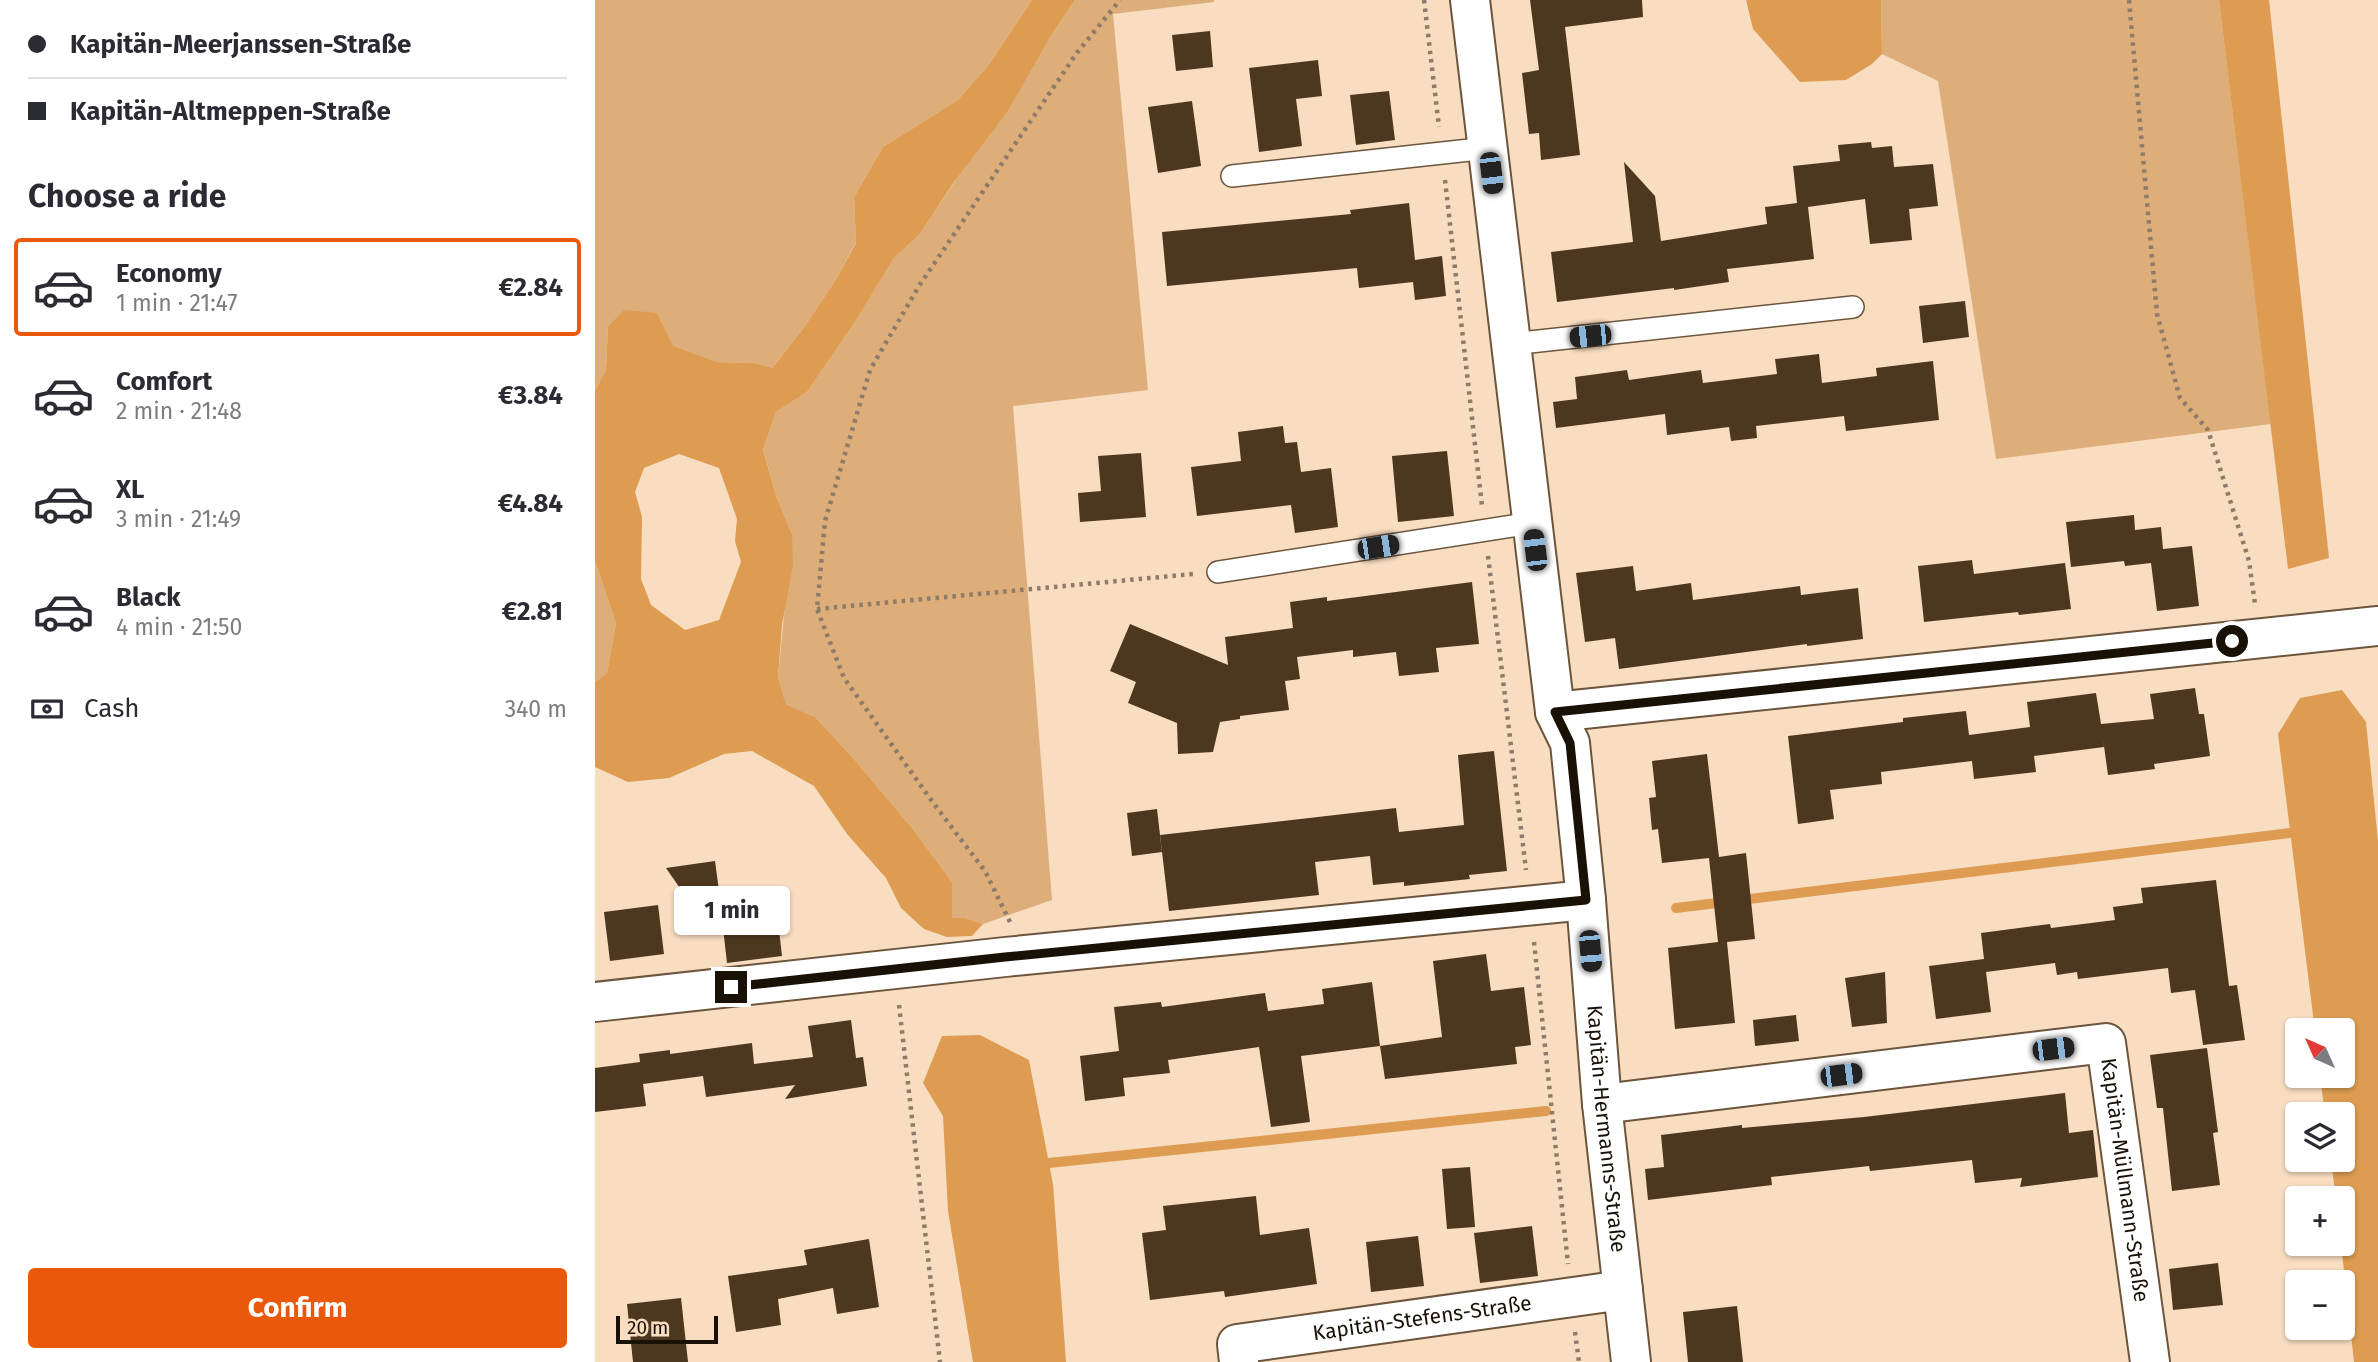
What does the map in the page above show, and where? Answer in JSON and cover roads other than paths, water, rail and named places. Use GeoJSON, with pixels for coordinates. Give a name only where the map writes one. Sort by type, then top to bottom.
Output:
{"type":"FeatureCollection","features":[{"type":"Feature","properties":{"kind":"street","name":"Kapitän-Hermanns-Straße"},"geometry":{"type":"LineString","coordinates":[[1470,0],[1555,712],[1570,743],[1602,1104],[1631,1362]]}},
{"type":"Feature","properties":{"kind":"street"},"geometry":{"type":"LineString","coordinates":[[1555,712],[2378,626]]}},
{"type":"Feature","properties":{"kind":"street"},"geometry":{"type":"LineString","coordinates":[[595,1002],[895,968],[1586,900]]}},
{"type":"Feature","properties":{"kind":"street","name":"Kapitän-Müllmann-Straße"},"geometry":{"type":"LineString","coordinates":[[1602,1104],[2106,1043],[2150,1362]]}},
{"type":"Feature","properties":{"kind":"street","name":"Kapitän-Stefens-Straße"},"geometry":{"type":"LineString","coordinates":[[1239,1362],[1237,1344],[1623,1290]]}},
{"type":"Feature","properties":{"kind":"lane"},"geometry":{"type":"LineString","coordinates":[[1232,176],[1488,148]]}},
{"type":"Feature","properties":{"kind":"lane"},"geometry":{"type":"LineString","coordinates":[[1511,344],[1853,307]]}},
{"type":"Feature","properties":{"kind":"lane"},"geometry":{"type":"LineString","coordinates":[[1218,572],[1532,523]]}},
{"type":"Feature","properties":{"kind":"waterway"},"geometry":{"type":"LineString","coordinates":[[1676,908],[2290,833]]}},
{"type":"Feature","properties":{"kind":"waterway"},"geometry":{"type":"LineString","coordinates":[[1049,1163],[1546,1111]]}}]}
